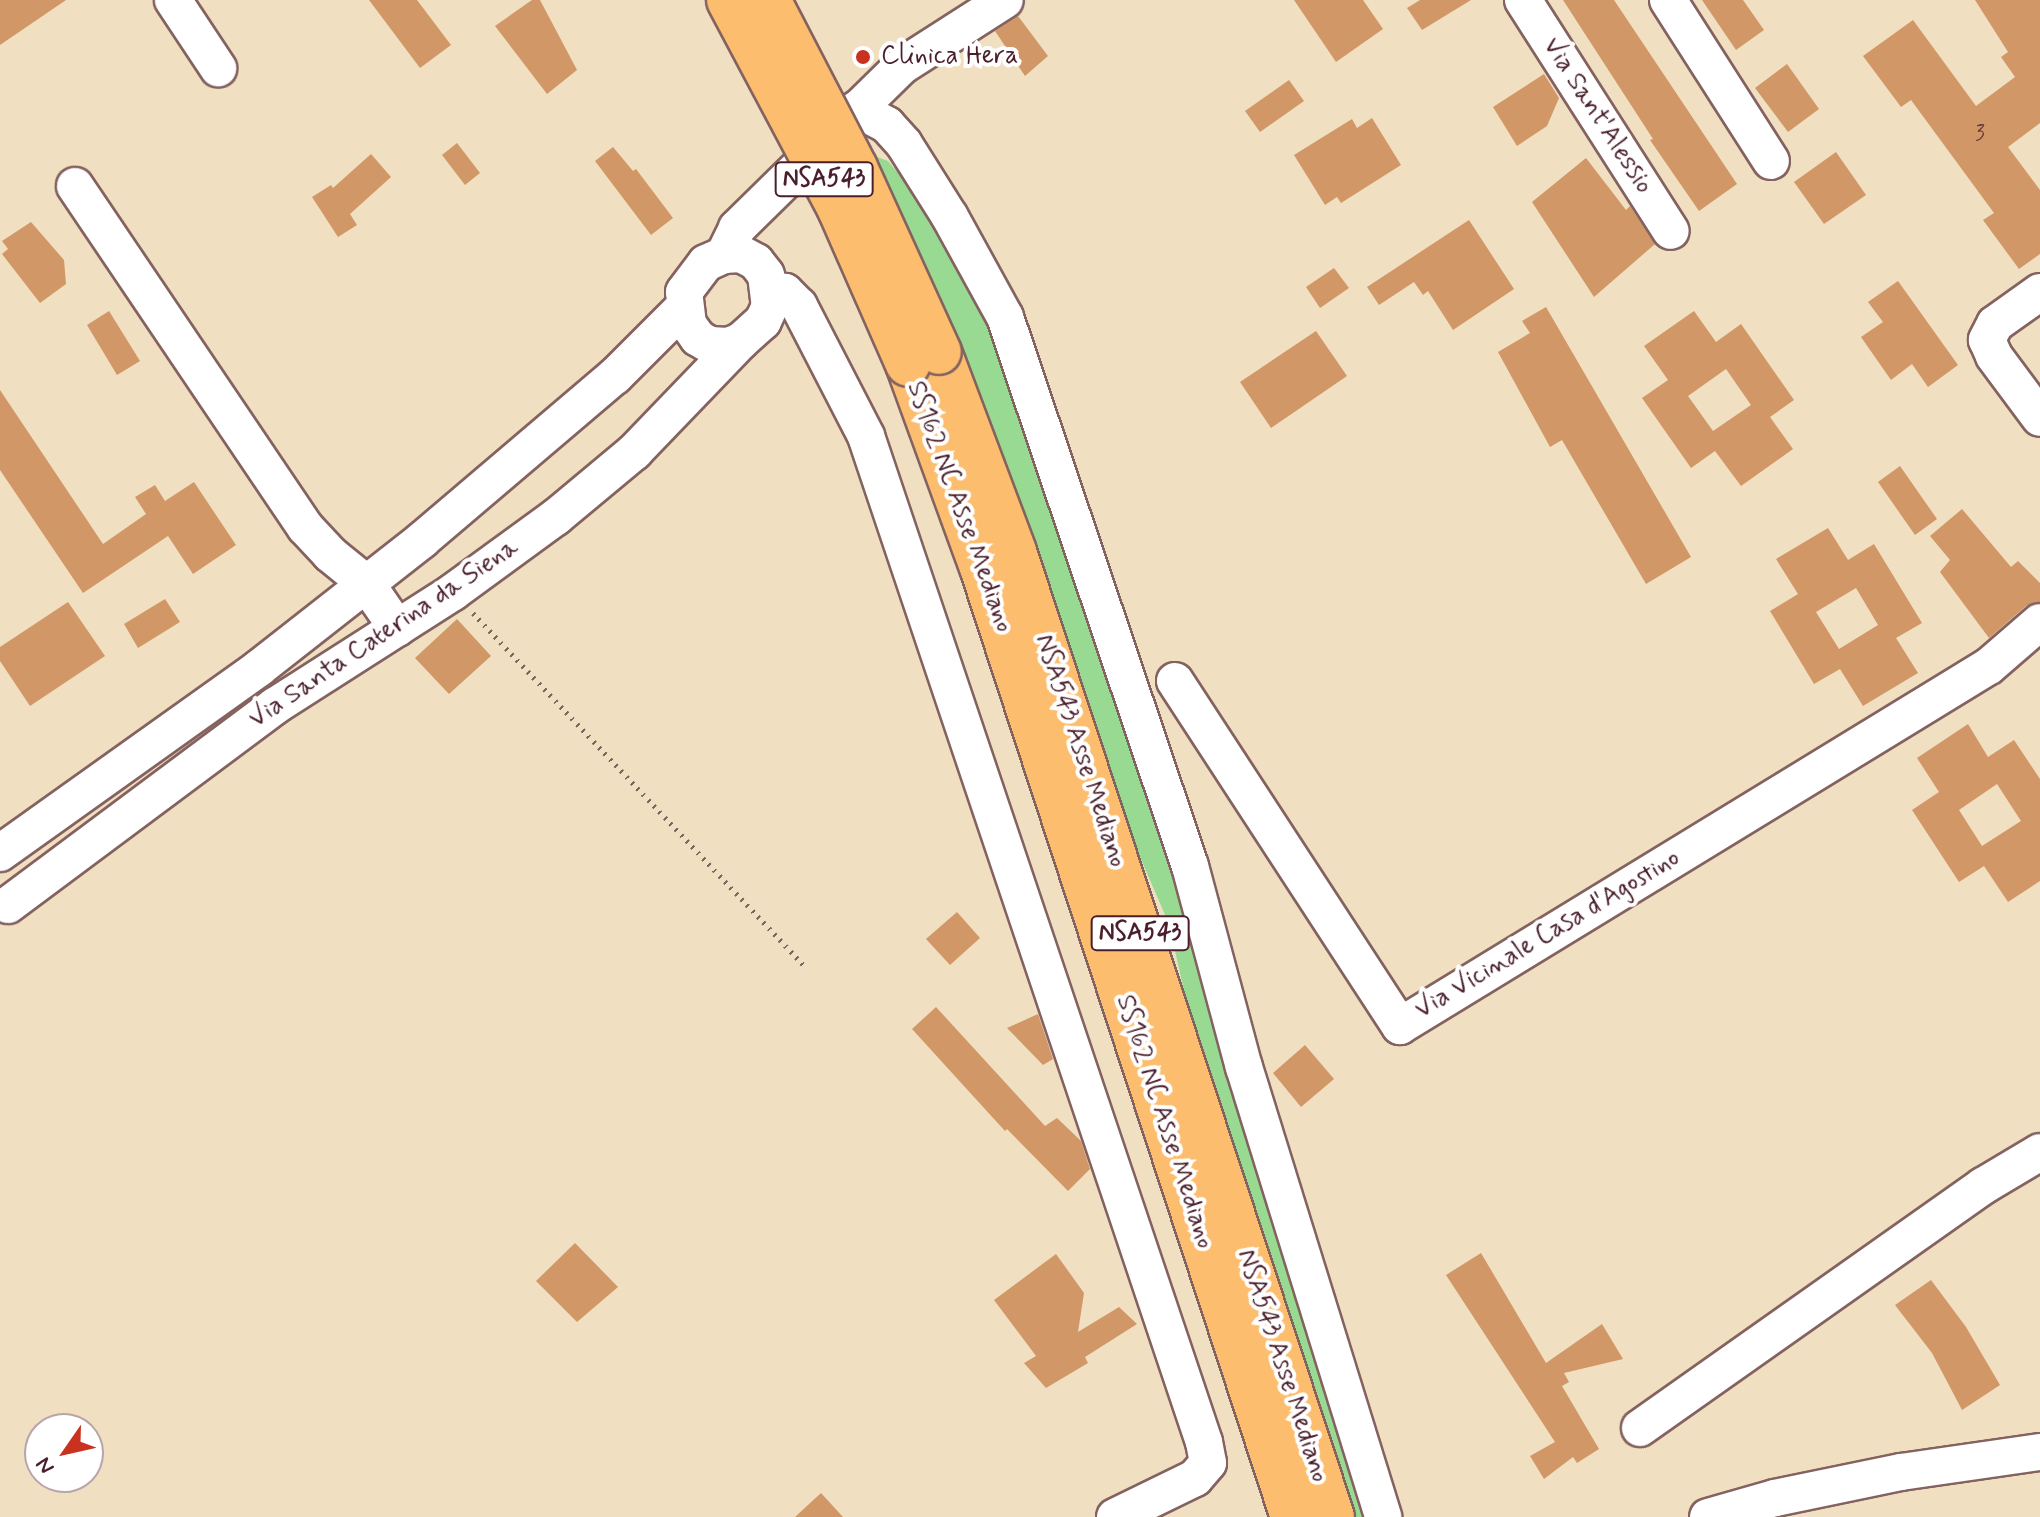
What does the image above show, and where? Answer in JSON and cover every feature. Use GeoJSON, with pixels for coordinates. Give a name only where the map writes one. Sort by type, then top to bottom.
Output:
{"type":"FeatureCollection","features":[{"type":"Feature","properties":{"kind":"highway","name":"NSA543 Asse Mediano"},"geometry":{"type":"LineString","coordinates":[[729,0],[840,209],[924,358],[1014,552],[1332,1517]]}},
{"type":"Feature","properties":{"kind":"highway","name":"SS162 NC Asse Mediano"},"geometry":{"type":"LineString","coordinates":[[768,0],[855,168],[924,358],[982,567],[1293,1517]]}},
{"type":"Feature","properties":{"kind":"street"},"geometry":{"type":"LineString","coordinates":[[173,0],[218,68]]}},
{"type":"Feature","properties":{"kind":"street"},"geometry":{"type":"LineString","coordinates":[[1005,0],[902,66],[760,206],[753,223],[750,269],[763,321],[741,341],[728,346],[710,345],[698,338],[688,324],[684,307],[684,292],[692,276],[706,263],[750,269],[785,292],[799,306],[866,436],[1204,1442],[1208,1463],[1195,1478],[1115,1517]]}},
{"type":"Feature","properties":{"kind":"street","name":"Via Sant'Alessio"},"geometry":{"type":"LineString","coordinates":[[1523,0],[1671,231]]}},
{"type":"Feature","properties":{"kind":"street"},"geometry":{"type":"LineString","coordinates":[[1668,0],[1771,161]]}},
{"type":"Feature","properties":{"kind":"street"},"geometry":{"type":"LineString","coordinates":[[857,109],[887,125],[904,144],[950,217],[1005,317],[1190,866],[1244,1067],[1383,1517]]}},
{"type":"Feature","properties":{"kind":"street"},"geometry":{"type":"LineString","coordinates":[[75,186],[305,527],[330,554],[366,583],[397,628]]}},
{"type":"Feature","properties":{"kind":"street"},"geometry":{"type":"LineString","coordinates":[[2040,292],[1995,324],[1987,340],[1994,356],[2040,418]]}},
{"type":"Feature","properties":{"kind":"street","name":"Via Santa Caterina da Siena"},"geometry":{"type":"LineString","coordinates":[[0,853],[259,668],[366,583],[512,466],[615,376],[684,307]]}},
{"type":"Feature","properties":{"kind":"street","name":"Via Santa Caterina da Siena"},"geometry":{"type":"LineString","coordinates":[[3,903],[97,838],[275,706],[453,592],[556,517],[634,452],[741,341]]}},
{"type":"Feature","properties":{"kind":"street","name":"Via Vicinale Casa d'Agostino"},"geometry":{"type":"LineString","coordinates":[[1175,681],[1400,1026],[1989,666],[2040,622]]}},
{"type":"Feature","properties":{"kind":"street"},"geometry":{"type":"LineString","coordinates":[[70,803],[97,838]]}},
{"type":"Feature","properties":{"kind":"street"},"geometry":{"type":"LineString","coordinates":[[1640,1428],[1983,1186],[2040,1152]]}},
{"type":"Feature","properties":{"kind":"street"},"geometry":{"type":"LineString","coordinates":[[1708,1517],[1775,1498],[1901,1472],[2040,1452]]}},
{"type":"Feature","properties":{"kind":"path"},"geometry":{"type":"LineString","coordinates":[[453,592],[806,968]]}},
{"type":"Feature","properties":{"kind":"green space"},"geometry":{"type":"Polygon","coordinates":[[[872,155],[888,161],[914,192],[993,325],[1092,605],[1375,1517],[1347,1517],[1196,1044],[1169,924],[1130,834],[1054,603],[979,397],[937,293],[872,155]]]}},
{"type":"Feature","properties":{"kind":"building"},"geometry":{"type":"Polygon","coordinates":[[[0,0],[66,0],[0,45],[0,0]]]}},
{"type":"Feature","properties":{"kind":"building"},"geometry":{"type":"Polygon","coordinates":[[[369,0],[417,0],[451,45],[420,68],[369,0]]]}},
{"type":"Feature","properties":{"kind":"building"},"geometry":{"type":"Polygon","coordinates":[[[532,0],[540,0],[577,70],[547,94],[495,26],[532,0]]]}},
{"type":"Feature","properties":{"kind":"building"},"geometry":{"type":"Polygon","coordinates":[[[1294,0],[1363,0],[1383,29],[1336,62],[1294,0]]]}},
{"type":"Feature","properties":{"kind":"building"},"geometry":{"type":"Polygon","coordinates":[[[1420,0],[1471,0],[1422,30],[1407,8],[1420,0]]]}},
{"type":"Feature","properties":{"kind":"building"},"geometry":{"type":"Polygon","coordinates":[[[1563,0],[1614,0],[1737,184],[1699,211],[1650,140],[1653,139],[1563,0]]]}},
{"type":"Feature","properties":{"kind":"building"},"geometry":{"type":"Polygon","coordinates":[[[1702,0],[1743,0],[1764,30],[1736,50],[1702,0]]]}},
{"type":"Feature","properties":{"kind":"building"},"geometry":{"type":"Polygon","coordinates":[[[1975,0],[2040,0],[2040,123],[2008,147],[2040,190],[2040,254],[2019,269],[1983,220],[1994,213],[1911,100],[1901,107],[1863,56],[1913,20],[1976,106],[2015,77],[2001,57],[2008,52],[1975,0]]]}},
{"type":"Feature","properties":{"kind":"building"},"geometry":{"type":"Polygon","coordinates":[[[1018,16],[1048,56],[1025,76],[995,31],[1018,16]]]}},
{"type":"Feature","properties":{"kind":"building"},"geometry":{"type":"Polygon","coordinates":[[[1787,64],[1819,109],[1788,132],[1755,88],[1787,64]]]}},
{"type":"Feature","properties":{"kind":"building"},"geometry":{"type":"Polygon","coordinates":[[[1544,74],[1559,98],[1547,126],[1517,146],[1493,107],[1544,74]]]}},
{"type":"Feature","properties":{"kind":"building"},"geometry":{"type":"Polygon","coordinates":[[[1289,80],[1304,101],[1260,132],[1245,111],[1289,80]]]}},
{"type":"Feature","properties":{"kind":"building"},"geometry":{"type":"Polygon","coordinates":[[[1372,118],[1401,165],[1341,203],[1337,197],[1325,205],[1294,155],[1352,119],[1357,128],[1372,118]]]}},
{"type":"Feature","properties":{"kind":"building"},"geometry":{"type":"Polygon","coordinates":[[[457,143],[480,173],[465,185],[442,155],[457,143]]]}},
{"type":"Feature","properties":{"kind":"building"},"geometry":{"type":"Polygon","coordinates":[[[613,147],[633,171],[636,169],[673,218],[651,235],[595,161],[613,147]]]}},
{"type":"Feature","properties":{"kind":"building"},"geometry":{"type":"Polygon","coordinates":[[[1836,152],[1866,195],[1824,224],[1794,182],[1836,152]]]}},
{"type":"Feature","properties":{"kind":"building"},"geometry":{"type":"Polygon","coordinates":[[[371,154],[391,177],[350,214],[357,225],[338,237],[312,197],[331,185],[333,188],[371,154]]]}},
{"type":"Feature","properties":{"kind":"building"},"geometry":{"type":"Polygon","coordinates":[[[1586,158],[1626,210],[1630,206],[1655,244],[1594,297],[1532,202],[1586,158]]]}},
{"type":"Feature","properties":{"kind":"building"},"geometry":{"type":"Polygon","coordinates":[[[1469,220],[1514,289],[1453,330],[1428,291],[1423,295],[1414,282],[1379,305],[1367,287],[1469,220]]]}},
{"type":"Feature","properties":{"kind":"building"},"geometry":{"type":"Polygon","coordinates":[[[31,222],[64,260],[66,284],[40,303],[2,254],[8,249],[2,241],[31,222]]]}},
{"type":"Feature","properties":{"kind":"building"},"geometry":{"type":"Polygon","coordinates":[[[1334,268],[1349,288],[1320,308],[1306,287],[1334,268]]]}},
{"type":"Feature","properties":{"kind":"building"},"geometry":{"type":"Polygon","coordinates":[[[1898,281],[1958,365],[1928,387],[1912,364],[1891,380],[1861,337],[1883,322],[1868,302],[1898,281]]]}},
{"type":"Feature","properties":{"kind":"building"},"geometry":{"type":"Polygon","coordinates":[[[1546,307],[1691,557],[1646,584],[1562,440],[1550,447],[1498,352],[1530,333],[1522,321],[1546,307]]]}},
{"type":"Feature","properties":{"kind":"building"},"geometry":{"type":"Polygon","coordinates":[[[109,311],[140,361],[117,375],[87,325],[109,311]]]}},
{"type":"Feature","properties":{"kind":"building"},"geometry":{"type":"Polygon","coordinates":[[[1694,311],[1716,342],[1741,324],[1794,400],[1770,417],[1793,449],[1741,486],[1715,451],[1691,468],[1642,398],[1668,380],[1644,346],[1694,311]],[[1726,369],[1688,396],[1713,431],[1751,405],[1726,369]]]}},
{"type":"Feature","properties":{"kind":"building"},"geometry":{"type":"Polygon","coordinates":[[[1316,331],[1347,376],[1271,428],[1240,382],[1316,331]]]}},
{"type":"Feature","properties":{"kind":"building"},"geometry":{"type":"Polygon","coordinates":[[[0,390],[103,544],[146,514],[135,497],[155,485],[165,501],[194,482],[236,545],[193,574],[168,536],[83,593],[0,470],[0,390]]]}},
{"type":"Feature","properties":{"kind":"building"},"geometry":{"type":"Polygon","coordinates":[[[1900,466],[1937,519],[1915,535],[1878,482],[1900,466]]]}},
{"type":"Feature","properties":{"kind":"building"},"geometry":{"type":"Polygon","coordinates":[[[1962,509],[2011,567],[2018,561],[2040,583],[2040,602],[2026,606],[1989,638],[1940,572],[1950,560],[1930,536],[1962,509]]]}},
{"type":"Feature","properties":{"kind":"building"},"geometry":{"type":"Polygon","coordinates":[[[1828,528],[1848,560],[1874,544],[1922,623],[1896,638],[1918,673],[1863,706],[1840,669],[1814,684],[1770,611],[1798,594],[1776,559],[1828,528]],[[1856,588],[1816,612],[1839,649],[1878,625],[1856,588]]]}},
{"type":"Feature","properties":{"kind":"building"},"geometry":{"type":"Polygon","coordinates":[[[165,599],[180,622],[138,648],[124,624],[165,599]]]}},
{"type":"Feature","properties":{"kind":"building"},"geometry":{"type":"Polygon","coordinates":[[[68,602],[105,656],[30,706],[0,661],[0,647],[68,602]]]}},
{"type":"Feature","properties":{"kind":"building"},"geometry":{"type":"Polygon","coordinates":[[[457,619],[491,656],[449,694],[415,658],[457,619]]]}},
{"type":"Feature","properties":{"kind":"building"},"geometry":{"type":"Polygon","coordinates":[[[1968,724],[1988,757],[2014,740],[2040,779],[2040,881],[2008,902],[1984,866],[1959,882],[1912,810],[1939,792],[1917,758],[1968,724]],[[1997,784],[1959,810],[1982,846],[2021,821],[1997,784]]]}},
{"type":"Feature","properties":{"kind":"building"},"geometry":{"type":"Polygon","coordinates":[[[957,912],[980,938],[950,965],[926,939],[957,912]]]}},
{"type":"Feature","properties":{"kind":"building"},"geometry":{"type":"Polygon","coordinates":[[[936,1007],[1045,1126],[1057,1118],[1081,1141],[1090,1169],[1068,1191],[1007,1129],[1005,1131],[912,1029],[936,1007]]]}},
{"type":"Feature","properties":{"kind":"building"},"geometry":{"type":"Polygon","coordinates":[[[1038,1014],[1053,1059],[1043,1065],[1007,1028],[1038,1014]]]}},
{"type":"Feature","properties":{"kind":"building"},"geometry":{"type":"Polygon","coordinates":[[[1305,1045],[1334,1079],[1301,1107],[1273,1073],[1305,1045]]]}},
{"type":"Feature","properties":{"kind":"building"},"geometry":{"type":"Polygon","coordinates":[[[575,1243],[618,1287],[577,1322],[536,1281],[575,1243]]]}},
{"type":"Feature","properties":{"kind":"building"},"geometry":{"type":"Polygon","coordinates":[[[1481,1253],[1546,1363],[1602,1324],[1623,1359],[1564,1373],[1569,1382],[1562,1386],[1599,1449],[1577,1463],[1573,1457],[1544,1479],[1530,1456],[1555,1442],[1446,1275],[1481,1253]]]}},
{"type":"Feature","properties":{"kind":"building"},"geometry":{"type":"Polygon","coordinates":[[[1056,1254],[1084,1293],[1078,1332],[1119,1307],[1137,1324],[1085,1357],[1088,1363],[1046,1388],[1024,1363],[1036,1356],[994,1300],[1056,1254]]]}},
{"type":"Feature","properties":{"kind":"building"},"geometry":{"type":"Polygon","coordinates":[[[1931,1280],[1966,1327],[2000,1385],[1962,1410],[1932,1353],[1895,1305],[1931,1280]]]}},
{"type":"Feature","properties":{"kind":"building"},"geometry":{"type":"Polygon","coordinates":[[[821,1493],[843,1517],[795,1517],[821,1493]]]}},
{"type":"Feature","properties":{"kind":"place","name":"Clinica Hera"},"geometry":{"type":"Point","coordinates":[863,57]}}]}
